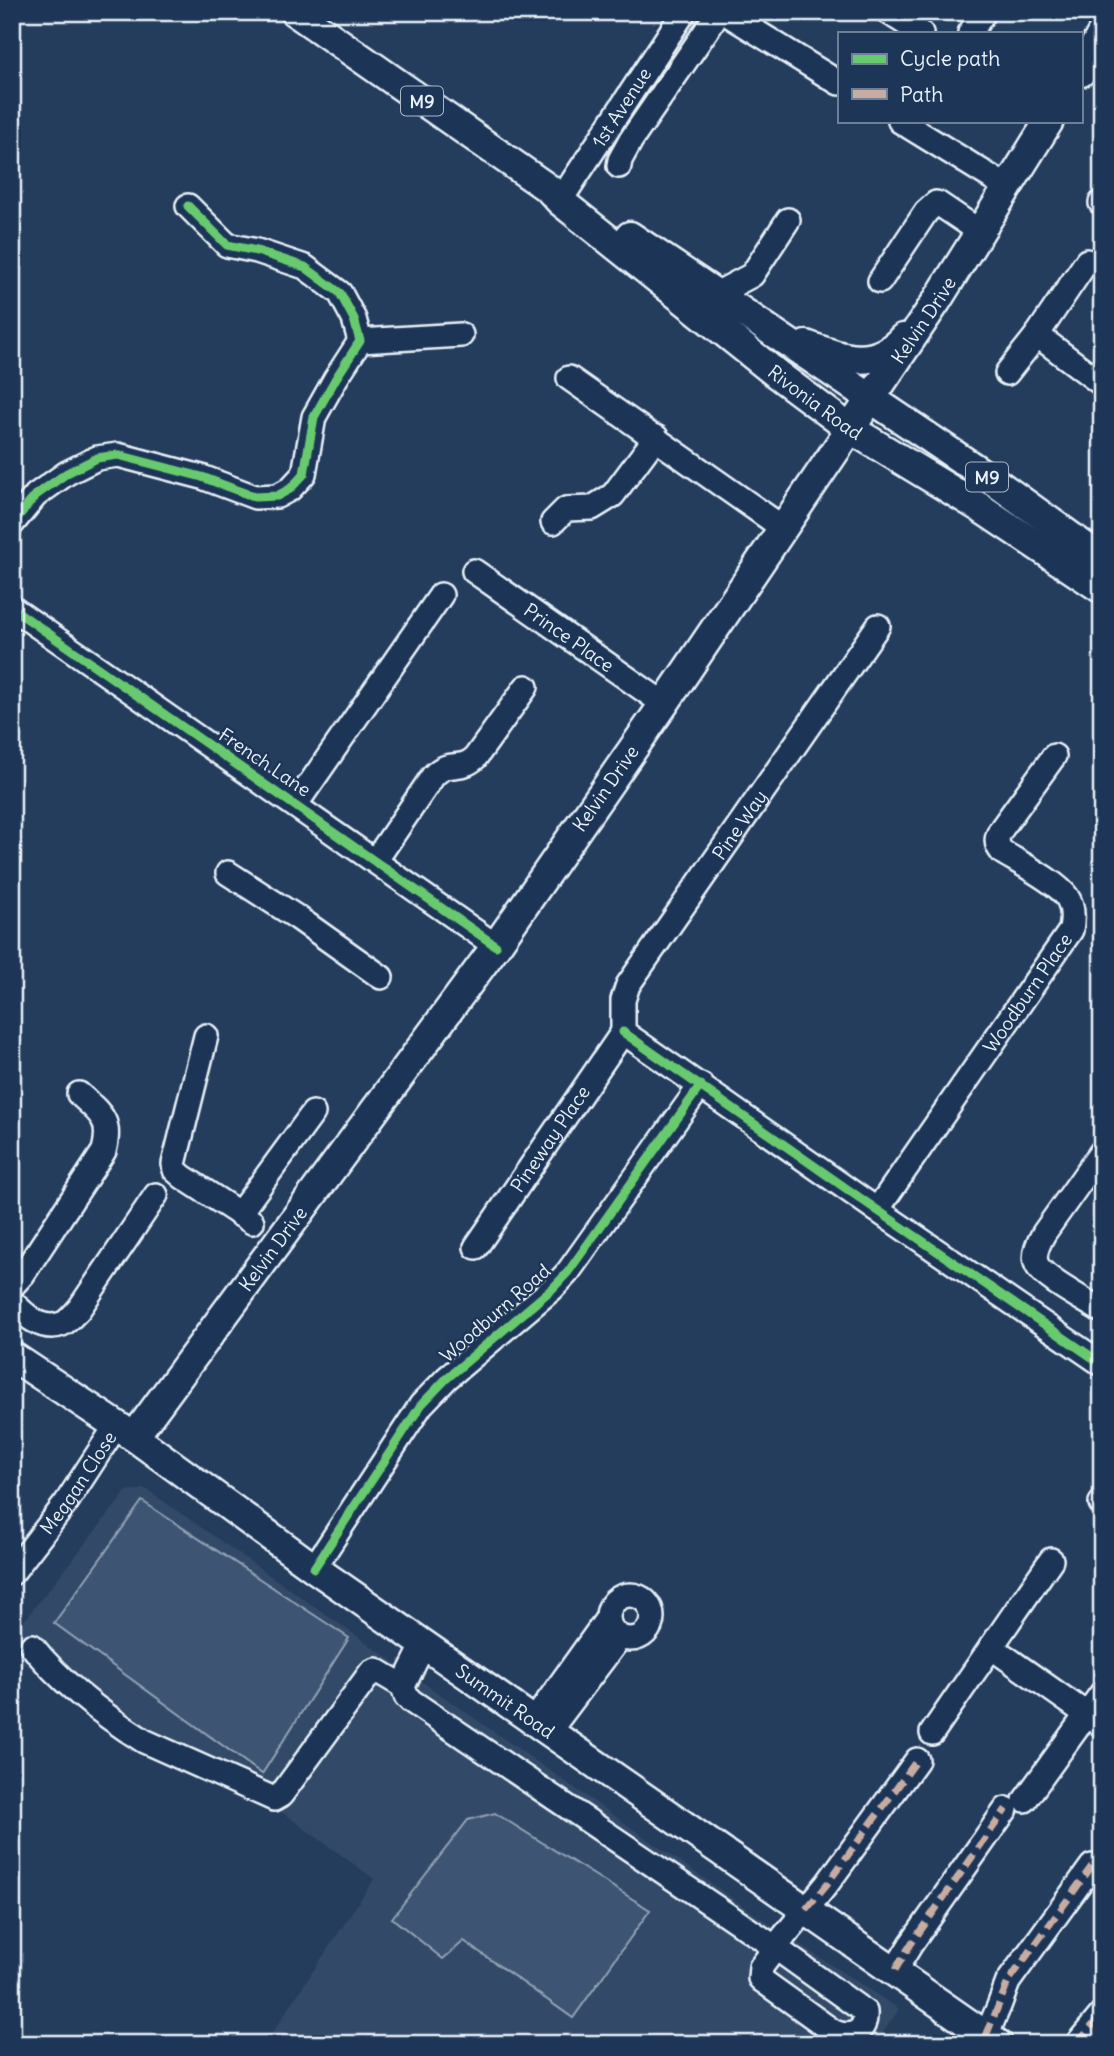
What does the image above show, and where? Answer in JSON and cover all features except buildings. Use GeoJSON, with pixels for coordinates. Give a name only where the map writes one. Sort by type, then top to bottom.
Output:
{"type":"FeatureCollection","features":[{"type":"Feature","properties":{"kind":"main road","name":"Rivonia Road"},"geometry":{"type":"LineString","coordinates":[[295,12],[557,195],[849,428],[979,507],[1102,589]]}},
{"type":"Feature","properties":{"kind":"main road"},"geometry":{"type":"LineString","coordinates":[[1082,70],[1102,33]]}},
{"type":"Feature","properties":{"kind":"main road"},"geometry":{"type":"LineString","coordinates":[[1082,71],[1102,52]]}},
{"type":"Feature","properties":{"kind":"main road","name":"Kelvin Drive"},"geometry":{"type":"LineString","coordinates":[[125,1431],[496,946],[664,704],[936,302],[1048,122]]}},
{"type":"Feature","properties":{"kind":"main road","name":"Rivonia Road"},"geometry":{"type":"LineString","coordinates":[[557,195],[641,242],[718,293],[771,332],[995,482],[1102,559]]}},
{"type":"Feature","properties":{"kind":"main road"},"geometry":{"type":"LineString","coordinates":[[771,332],[831,354],[873,359],[883,356],[897,345],[936,302]]}},
{"type":"Feature","properties":{"kind":"main road","name":"Summit Road"},"geometry":{"type":"LineString","coordinates":[[12,1356],[125,1431],[314,1569],[894,1970],[988,2041]]}},
{"type":"Feature","properties":{"kind":"street","name":"1st Avenue"},"geometry":{"type":"LineString","coordinates":[[557,195],[684,12]]}},
{"type":"Feature","properties":{"kind":"street"},"geometry":{"type":"LineString","coordinates":[[620,166],[620,160],[631,140],[722,12],[838,82]]}},
{"type":"Feature","properties":{"kind":"street"},"geometry":{"type":"LineString","coordinates":[[888,12],[919,32]]}},
{"type":"Feature","properties":{"kind":"street"},"geometry":{"type":"LineString","coordinates":[[971,32],[984,12]]}},
{"type":"Feature","properties":{"kind":"street"},"geometry":{"type":"LineString","coordinates":[[902,122],[1007,187]]}},
{"type":"Feature","properties":{"kind":"street"},"geometry":{"type":"LineString","coordinates":[[880,281],[926,212],[936,203],[979,231]]}},
{"type":"Feature","properties":{"kind":"street"},"geometry":{"type":"LineString","coordinates":[[12,524],[36,495],[67,472],[97,458],[118,455],[202,477],[255,497],[276,496],[290,489],[304,474],[314,417],[335,378],[360,341],[354,319],[340,293],[304,267],[257,251],[227,245],[188,206]]}},
{"type":"Feature","properties":{"kind":"street"},"geometry":{"type":"LineString","coordinates":[[718,293],[752,275],[788,220]]}},
{"type":"Feature","properties":{"kind":"street"},"geometry":{"type":"LineString","coordinates":[[1007,373],[1037,335],[1087,261]]}},
{"type":"Feature","properties":{"kind":"street"},"geometry":{"type":"LineString","coordinates":[[360,341],[461,335]]}},
{"type":"Feature","properties":{"kind":"street"},"geometry":{"type":"LineString","coordinates":[[1037,335],[1102,384]]}},
{"type":"Feature","properties":{"kind":"street"},"geometry":{"type":"LineString","coordinates":[[569,378],[783,528]]}},
{"type":"Feature","properties":{"kind":"street"},"geometry":{"type":"LineString","coordinates":[[553,522],[566,509],[592,508],[613,495],[656,437]]}},
{"type":"Feature","properties":{"kind":"street","name":"Prince Place"},"geometry":{"type":"LineString","coordinates":[[474,571],[664,704]]}},
{"type":"Feature","properties":{"kind":"street"},"geometry":{"type":"LineString","coordinates":[[296,804],[441,595]]}},
{"type":"Feature","properties":{"kind":"street","name":"French Lane"},"geometry":{"type":"LineString","coordinates":[[12,608],[496,946]]}},
{"type":"Feature","properties":{"kind":"street","name":"Pine Way"},"geometry":{"type":"LineString","coordinates":[[623,1032],[623,1000],[628,985],[878,626]]}},
{"type":"Feature","properties":{"kind":"street"},"geometry":{"type":"LineString","coordinates":[[376,861],[439,770],[448,765],[470,763],[526,687]]}},
{"type":"Feature","properties":{"kind":"street","name":"Woodburn Place"},"geometry":{"type":"LineString","coordinates":[[877,1210],[1071,930],[1072,909],[1059,888],[1002,852],[997,844],[997,835],[1054,756]]}},
{"type":"Feature","properties":{"kind":"street"},"geometry":{"type":"LineString","coordinates":[[228,873],[298,918],[381,977]]}},
{"type":"Feature","properties":{"kind":"street"},"geometry":{"type":"LineString","coordinates":[[623,1032],[1102,1364]]}},
{"type":"Feature","properties":{"kind":"street","name":"Pineway Place"},"geometry":{"type":"LineString","coordinates":[[476,1247],[623,1032]]}},
{"type":"Feature","properties":{"kind":"street"},"geometry":{"type":"LineString","coordinates":[[206,1037],[174,1164],[175,1170],[183,1177],[245,1218],[313,1113]]}},
{"type":"Feature","properties":{"kind":"street","name":"Woodburn Road"},"geometry":{"type":"LineString","coordinates":[[314,1569],[421,1405],[446,1378],[553,1288],[568,1272],[701,1085]]}},
{"type":"Feature","properties":{"kind":"street"},"geometry":{"type":"LineString","coordinates":[[12,1286],[23,1275],[104,1151],[108,1136],[106,1123],[100,1112],[79,1094]]}},
{"type":"Feature","properties":{"kind":"street"},"geometry":{"type":"LineString","coordinates":[[1102,1151],[1038,1242],[1036,1260],[1047,1276],[1102,1311]]}},
{"type":"Feature","properties":{"kind":"street"},"geometry":{"type":"LineString","coordinates":[[12,1302],[37,1323],[49,1326],[64,1324],[79,1308],[156,1195]]}},
{"type":"Feature","properties":{"kind":"street","name":"Meggan Close"},"geometry":{"type":"LineString","coordinates":[[12,1573],[125,1431]]}},
{"type":"Feature","properties":{"kind":"street"},"geometry":{"type":"LineString","coordinates":[[932,1733],[1051,1559]]}},
{"type":"Feature","properties":{"kind":"street"},"geometry":{"type":"LineString","coordinates":[[541,1726],[614,1628]]}},
{"type":"Feature","properties":{"kind":"street"},"geometry":{"type":"LineString","coordinates":[[403,1686],[424,1644]]}},
{"type":"Feature","properties":{"kind":"street"},"geometry":{"type":"LineString","coordinates":[[32,1646],[46,1664],[71,1686],[144,1741],[274,1799],[281,1795],[371,1672],[376,1670],[403,1686],[406,1696],[411,1700],[776,1948],[827,1884],[917,1760]]}},
{"type":"Feature","properties":{"kind":"street"},"geometry":{"type":"LineString","coordinates":[[991,1647],[1094,1720]]}},
{"type":"Feature","properties":{"kind":"street"},"geometry":{"type":"LineString","coordinates":[[894,1970],[1015,1805],[1094,1720],[1102,1693]]}},
{"type":"Feature","properties":{"kind":"street"},"geometry":{"type":"LineString","coordinates":[[988,2041],[1008,1982],[1092,1866]]}},
{"type":"Feature","properties":{"kind":"street"},"geometry":{"type":"LineString","coordinates":[[1077,2044],[1102,2014]]}},
{"type":"Feature","properties":{"kind":"shaded area"},"geometry":{"type":"Polygon","coordinates":[[[146,1489],[785,1935],[899,2009],[875,2044],[265,2044],[374,1879],[275,1807],[152,1752],[12,1655],[12,1636],[127,1491],[146,1489]]]}},
{"type":"Feature","properties":{"kind":"shaded area"},"geometry":{"type":"Polygon","coordinates":[[[142,1501],[349,1638],[262,1774],[54,1623],[142,1501]]]}},
{"type":"Feature","properties":{"kind":"shaded area"},"geometry":{"type":"Polygon","coordinates":[[[495,1813],[650,1910],[573,2018],[464,1941],[443,1959],[392,1918],[468,1820],[495,1813]]]}},
{"type":"Feature","properties":{"kind":"marked path"},"geometry":{"type":"LineString","coordinates":[[806,1909],[917,1760]]}},
{"type":"Feature","properties":{"kind":"marked path"},"geometry":{"type":"LineString","coordinates":[[895,1970],[1006,1809]]}},
{"type":"Feature","properties":{"kind":"marked path"},"geometry":{"type":"LineString","coordinates":[[986,2036],[1008,1982],[1092,1866]]}},
{"type":"Feature","properties":{"kind":"marked path"},"geometry":{"type":"LineString","coordinates":[[1077,2044],[1102,2014]]}},
{"type":"Feature","properties":{"kind":"cycle path"},"geometry":{"type":"LineString","coordinates":[[12,524],[36,495],[67,473],[97,458],[118,455],[202,477],[255,497],[277,496],[290,489],[304,474],[314,417],[360,341],[354,319],[340,293],[305,267],[257,251],[227,245],[188,206]]}},
{"type":"Feature","properties":{"kind":"cycle path"},"geometry":{"type":"LineString","coordinates":[[12,608],[496,946]]}},
{"type":"Feature","properties":{"kind":"cycle path"},"geometry":{"type":"LineString","coordinates":[[623,1032],[1102,1364]]}},
{"type":"Feature","properties":{"kind":"cycle path"},"geometry":{"type":"LineString","coordinates":[[314,1568],[421,1405],[447,1378],[553,1288],[568,1272],[701,1085]]}}]}
